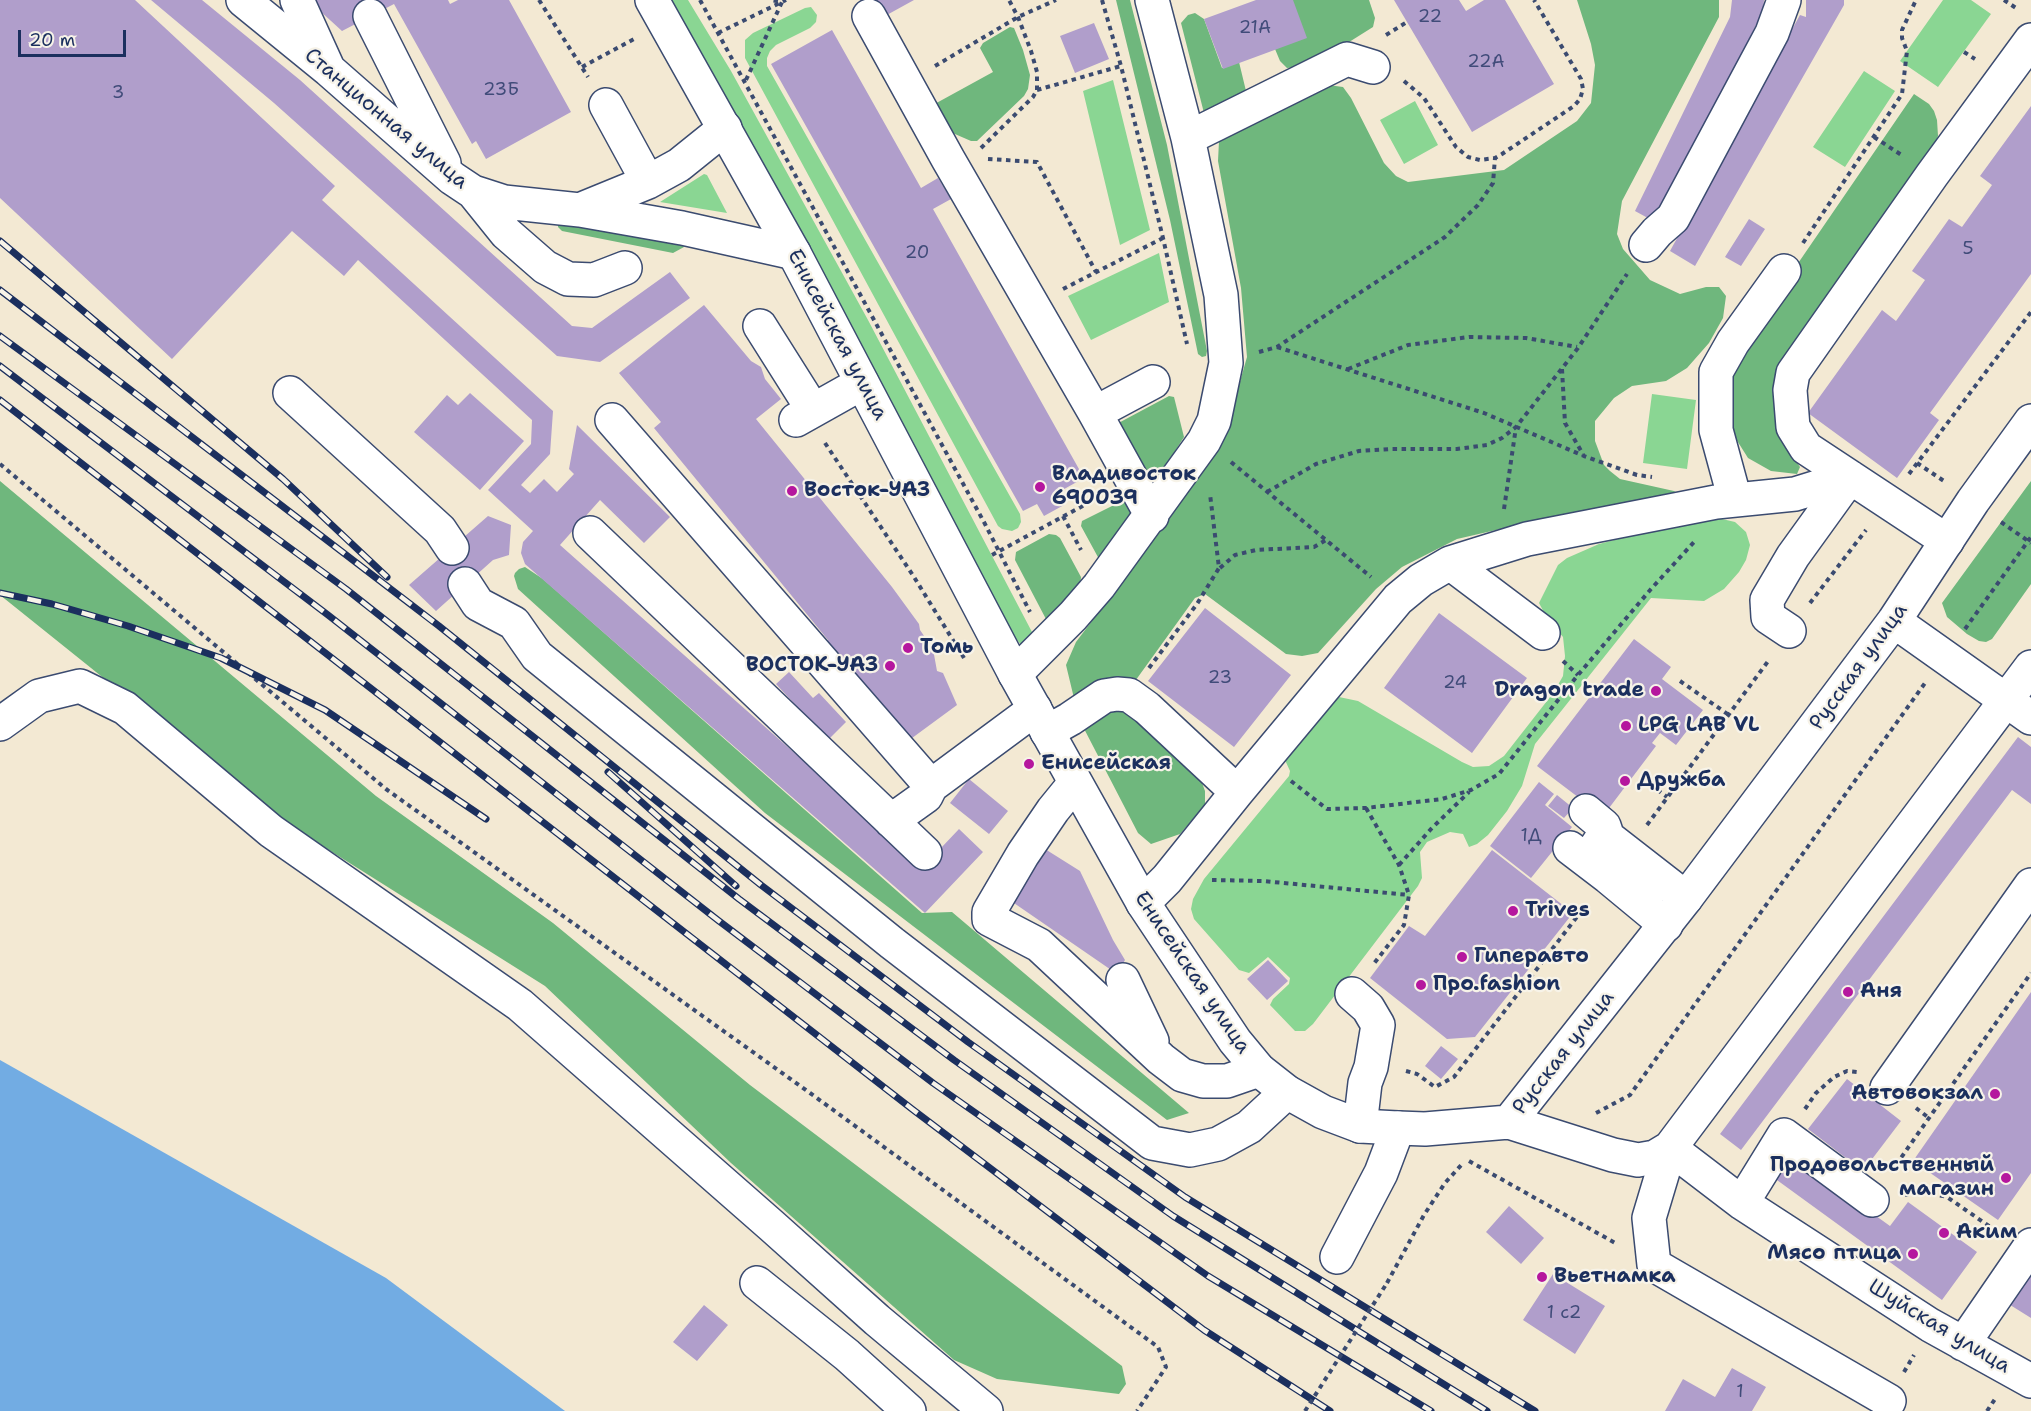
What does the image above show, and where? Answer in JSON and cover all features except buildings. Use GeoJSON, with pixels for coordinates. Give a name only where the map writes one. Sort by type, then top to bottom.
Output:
{"type":"FeatureCollection","features":[{"type":"Feature","properties":{"kind":"main road","name":"Станционная улица"},"geometry":{"type":"LineString","coordinates":[[243,0],[329,70],[462,185],[504,201],[580,210],[682,228],[794,253]]}},
{"type":"Feature","properties":{"kind":"main road"},"geometry":{"type":"LineString","coordinates":[[297,0],[329,70]]}},
{"type":"Feature","properties":{"kind":"main road","name":"Енисейская улица"},"geometry":{"type":"LineString","coordinates":[[652,0],[794,253],[1074,783],[1143,903],[1235,1041],[1259,1070],[1287,1092],[1323,1112],[1360,1126],[1425,1129],[1509,1122]]}},
{"type":"Feature","properties":{"kind":"main road"},"geometry":{"type":"LineString","coordinates":[[1015,674],[1100,586],[1152,516],[1215,449],[1214,421],[1226,363],[1221,295],[1188,138],[1152,0]]}},
{"type":"Feature","properties":{"kind":"main road"},"geometry":{"type":"LineString","coordinates":[[1646,246],[1672,219],[1772,33],[1784,0]]}},
{"type":"Feature","properties":{"kind":"main road"},"geometry":{"type":"LineString","coordinates":[[370,16],[462,185],[506,233],[545,267],[568,279],[594,280],[625,268]]}},
{"type":"Feature","properties":{"kind":"main road"},"geometry":{"type":"LineString","coordinates":[[869,16],[906,84],[959,159],[1033,304],[1152,516]]}},
{"type":"Feature","properties":{"kind":"main road"},"geometry":{"type":"LineString","coordinates":[[1947,542],[1806,448],[1793,427],[1790,390],[1793,373],[1932,175],[2031,40]]}},
{"type":"Feature","properties":{"kind":"main road"},"geometry":{"type":"LineString","coordinates":[[1188,138],[1347,59],[1373,67]]}},
{"type":"Feature","properties":{"kind":"main road"},"geometry":{"type":"LineString","coordinates":[[606,105],[648,182]]}},
{"type":"Feature","properties":{"kind":"main road","name":"Станционная улица"},"geometry":{"type":"LineString","coordinates":[[580,210],[622,194],[679,165],[725,128]]}},
{"type":"Feature","properties":{"kind":"main road"},"geometry":{"type":"LineString","coordinates":[[1735,500],[1716,430],[1716,372],[1733,342],[1784,271]]}},
{"type":"Feature","properties":{"kind":"main road"},"geometry":{"type":"LineString","coordinates":[[760,326],[805,415],[862,383]]}},
{"type":"Feature","properties":{"kind":"main road"},"geometry":{"type":"LineString","coordinates":[[1095,413],[1153,382]]}},
{"type":"Feature","properties":{"kind":"main road"},"geometry":{"type":"LineString","coordinates":[[290,393],[433,523],[452,548]]}},
{"type":"Feature","properties":{"kind":"main road"},"geometry":{"type":"LineString","coordinates":[[612,420],[932,786]]}},
{"type":"Feature","properties":{"kind":"main road","name":"Русская улица"},"geometry":{"type":"LineString","coordinates":[[1670,1148],[1655,1157],[1638,1160],[1613,1155],[1509,1122],[1666,925],[1894,621],[1973,501],[2031,421]]}},
{"type":"Feature","properties":{"kind":"main road"},"geometry":{"type":"LineString","coordinates":[[1143,903],[1167,879],[1398,599],[1421,580],[1450,563],[1527,539],[1702,504],[1795,494],[1851,477]]}},
{"type":"Feature","properties":{"kind":"main road"},"geometry":{"type":"LineString","coordinates":[[1789,631],[1768,616],[1767,600],[1793,556],[1851,477]]}},
{"type":"Feature","properties":{"kind":"main road"},"geometry":{"type":"LineString","coordinates":[[590,533],[925,852]]}},
{"type":"Feature","properties":{"kind":"main road"},"geometry":{"type":"LineString","coordinates":[[1450,563],[1543,633]]}},
{"type":"Feature","properties":{"kind":"main road"},"geometry":{"type":"LineString","coordinates":[[465,584],[478,604],[514,623],[537,656],[892,943],[1152,1143],[1190,1150],[1218,1144],[1249,1127],[1287,1092]]}},
{"type":"Feature","properties":{"kind":"main road"},"geometry":{"type":"LineString","coordinates":[[1894,621],[2019,709]]}},
{"type":"Feature","properties":{"kind":"main road"},"geometry":{"type":"LineString","coordinates":[[1889,1401],[1654,1265],[1649,1218],[1670,1148],[2019,709],[2031,668]]}},
{"type":"Feature","properties":{"kind":"main road"},"geometry":{"type":"LineString","coordinates":[[0,724],[39,696],[80,686],[125,708],[271,831],[520,1005],[877,1320],[986,1411]]}},
{"type":"Feature","properties":{"kind":"main road"},"geometry":{"type":"LineString","coordinates":[[891,821],[926,796],[932,786],[1041,720],[1070,719],[1104,696],[1117,694],[1129,695],[1147,708],[1237,792]]}},
{"type":"Feature","properties":{"kind":"main road"},"geometry":{"type":"LineString","coordinates":[[1074,783],[1023,854],[989,912],[989,919],[1039,945],[1161,1059],[1182,1075],[1203,1081],[1227,1082],[1259,1070]]}},
{"type":"Feature","properties":{"kind":"main road"},"geometry":{"type":"LineString","coordinates":[[1666,925],[1587,862],[1606,832],[1686,898]]}},
{"type":"Feature","properties":{"kind":"main road"},"geometry":{"type":"LineString","coordinates":[[1887,1088],[2031,885]]}},
{"type":"Feature","properties":{"kind":"main road"},"geometry":{"type":"LineString","coordinates":[[1122,980],[1161,1059]]}},
{"type":"Feature","properties":{"kind":"main road"},"geometry":{"type":"LineString","coordinates":[[1360,1126],[1365,1083],[1371,1067],[1378,1025],[1368,1008],[1361,982]]}},
{"type":"Feature","properties":{"kind":"main road"},"geometry":{"type":"LineString","coordinates":[[1337,1257],[1381,1173],[1398,1128]]}},
{"type":"Feature","properties":{"kind":"main road"},"geometry":{"type":"LineString","coordinates":[[1742,1203],[1784,1136],[1872,1200]]}},
{"type":"Feature","properties":{"kind":"main road","name":"Шуйская улица"},"geometry":{"type":"LineString","coordinates":[[1670,1148],[1742,1203],[1930,1325],[2031,1381]]}},
{"type":"Feature","properties":{"kind":"main road"},"geometry":{"type":"LineString","coordinates":[[1964,1344],[2029,1248]]}},
{"type":"Feature","properties":{"kind":"main road"},"geometry":{"type":"LineString","coordinates":[[758,1283],[847,1355],[909,1411]]}},
{"type":"Feature","properties":{"kind":"main road"},"geometry":{"type":"LineString","coordinates":[[847,1355],[877,1320]]}},
{"type":"Feature","properties":{"kind":"path"},"geometry":{"type":"LineString","coordinates":[[539,0],[582,67],[631,40]]}},
{"type":"Feature","properties":{"kind":"path"},"geometry":{"type":"LineString","coordinates":[[700,0],[999,551],[1045,644]]}},
{"type":"Feature","properties":{"kind":"path"},"geometry":{"type":"LineString","coordinates":[[770,0],[784,1]]}},
{"type":"Feature","properties":{"kind":"path"},"geometry":{"type":"LineString","coordinates":[[959,159],[1033,98],[1037,90],[1037,72],[1032,51],[1010,0]]}},
{"type":"Feature","properties":{"kind":"path"},"geometry":{"type":"LineString","coordinates":[[906,84],[1018,17],[1056,0]]}},
{"type":"Feature","properties":{"kind":"path"},"geometry":{"type":"LineString","coordinates":[[1102,0],[1121,66],[1189,353]]}},
{"type":"Feature","properties":{"kind":"path"},"geometry":{"type":"LineString","coordinates":[[1373,67],[1406,82],[1424,99],[1456,147],[1468,157],[1480,160],[1495,158],[1574,106],[1580,99],[1581,78],[1534,0]]}},
{"type":"Feature","properties":{"kind":"path"},"geometry":{"type":"LineString","coordinates":[[1784,271],[1902,94],[1907,51],[1902,38],[1902,30],[1916,0]]}},
{"type":"Feature","properties":{"kind":"path"},"geometry":{"type":"LineString","coordinates":[[718,33],[784,1]]}},
{"type":"Feature","properties":{"kind":"path"},"geometry":{"type":"LineString","coordinates":[[746,81],[784,1]]}},
{"type":"Feature","properties":{"kind":"path"},"geometry":{"type":"LineString","coordinates":[[1383,36],[1407,22]]}},
{"type":"Feature","properties":{"kind":"path"},"geometry":{"type":"LineString","coordinates":[[1037,90],[1121,66]]}},
{"type":"Feature","properties":{"kind":"path"},"geometry":{"type":"LineString","coordinates":[[1226,363],[1277,347],[1446,237],[1478,205],[1493,183],[1495,158]]}},
{"type":"Feature","properties":{"kind":"path"},"geometry":{"type":"LineString","coordinates":[[959,159],[1037,162],[1096,272]]}},
{"type":"Feature","properties":{"kind":"path"},"geometry":{"type":"LineString","coordinates":[[1033,304],[1163,238]]}},
{"type":"Feature","properties":{"kind":"path"},"geometry":{"type":"LineString","coordinates":[[1267,492],[1316,464],[1359,451],[1457,449],[1487,445],[1502,438],[1516,427],[1578,348],[1646,246]]}},
{"type":"Feature","properties":{"kind":"path"},"geometry":{"type":"LineString","coordinates":[[1606,832],[1667,797],[1789,631],[2031,312]]}},
{"type":"Feature","properties":{"kind":"path"},"geometry":{"type":"LineString","coordinates":[[1347,370],[1408,345],[1469,336],[1526,338],[1578,348]]}},
{"type":"Feature","properties":{"kind":"path"},"geometry":{"type":"LineString","coordinates":[[1277,347],[1484,413],[1584,456],[1637,475],[1657,477]]}},
{"type":"Feature","properties":{"kind":"path"},"geometry":{"type":"LineString","coordinates":[[1562,368],[1565,423],[1584,456]]}},
{"type":"Feature","properties":{"kind":"path"},"geometry":{"type":"LineString","coordinates":[[805,415],[914,577]]}},
{"type":"Feature","properties":{"kind":"path"},"geometry":{"type":"LineString","coordinates":[[1506,546],[1504,502],[1516,427]]}},
{"type":"Feature","properties":{"kind":"path"},"geometry":{"type":"LineString","coordinates":[[1215,449],[1367,573]]}},
{"type":"Feature","properties":{"kind":"path"},"geometry":{"type":"LineString","coordinates":[[1215,449],[1219,568]]}},
{"type":"Feature","properties":{"kind":"path"},"geometry":{"type":"LineString","coordinates":[[0,464],[386,789],[810,1093],[1158,1347],[1166,1367],[1137,1411]]}},
{"type":"Feature","properties":{"kind":"path"},"geometry":{"type":"LineString","coordinates":[[999,551],[1131,480]]}},
{"type":"Feature","properties":{"kind":"path"},"geometry":{"type":"LineString","coordinates":[[1551,1136],[1630,1095],[2031,537]]}},
{"type":"Feature","properties":{"kind":"path"},"geometry":{"type":"LineString","coordinates":[[1129,695],[1197,604],[1219,568],[1235,555],[1256,550],[1314,547],[1326,540]]}},
{"type":"Feature","properties":{"kind":"path"},"geometry":{"type":"LineString","coordinates":[[1285,775],[1313,800],[1327,809],[1366,808],[1442,799],[1471,790],[1499,774],[1578,675],[1695,541]]}},
{"type":"Feature","properties":{"kind":"path"},"geometry":{"type":"LineString","coordinates":[[1680,681],[1729,715]]}},
{"type":"Feature","properties":{"kind":"path"},"geometry":{"type":"LineString","coordinates":[[1642,779],[1667,797]]}},
{"type":"Feature","properties":{"kind":"path"},"geometry":{"type":"LineString","coordinates":[[1399,865],[1431,829],[1471,790]]}},
{"type":"Feature","properties":{"kind":"path"},"geometry":{"type":"LineString","coordinates":[[1361,982],[1404,924],[1409,895],[1399,865],[1366,808]]}},
{"type":"Feature","properties":{"kind":"path"},"geometry":{"type":"LineString","coordinates":[[1371,1067],[1392,1067],[1417,1074],[1435,1087],[1454,1077],[1587,862]]}},
{"type":"Feature","properties":{"kind":"path"},"geometry":{"type":"LineString","coordinates":[[1167,879],[1263,881],[1409,895]]}},
{"type":"Feature","properties":{"kind":"path"},"geometry":{"type":"LineString","coordinates":[[1872,1200],[2031,973]]}},
{"type":"Feature","properties":{"kind":"path"},"geometry":{"type":"LineString","coordinates":[[1784,1136],[1816,1094],[1834,1077],[1847,1071],[1869,1074],[1887,1088]]}},
{"type":"Feature","properties":{"kind":"path"},"geometry":{"type":"LineString","coordinates":[[1305,1411],[1387,1283],[1444,1183],[1466,1159],[1477,1156]]}},
{"type":"Feature","properties":{"kind":"path"},"geometry":{"type":"LineString","coordinates":[[1466,1159],[1654,1265]]}},
{"type":"Feature","properties":{"kind":"path"},"geometry":{"type":"LineString","coordinates":[[1872,1200],[1920,1191],[1947,1197],[2029,1248]]}},
{"type":"Feature","properties":{"kind":"green space"},"geometry":{"type":"Polygon","coordinates":[[[671,0],[688,0],[731,71],[868,320],[1032,632],[1034,637],[1024,648],[1016,639],[853,330],[671,0]]]}},
{"type":"Feature","properties":{"kind":"green space"},"geometry":{"type":"Polygon","coordinates":[[[1116,0],[1130,0],[1167,145],[1207,351],[1206,356],[1202,357],[1198,354],[1170,220],[1116,0]]]}},
{"type":"Feature","properties":{"kind":"green space"},"geometry":{"type":"Polygon","coordinates":[[[1293,0],[1369,0],[1375,18],[1373,27],[1338,49],[1297,67],[1287,68],[1280,61],[1275,49],[1293,0]]]}},
{"type":"Feature","properties":{"kind":"green space"},"geometry":{"type":"Polygon","coordinates":[[[1577,0],[1719,0],[1719,17],[1622,201],[1617,234],[1623,249],[1650,280],[1680,294],[1706,287],[1719,287],[1726,296],[1723,318],[1709,343],[1687,368],[1666,381],[1632,386],[1614,398],[1595,421],[1595,441],[1604,465],[1610,471],[1620,479],[1677,493],[1457,539],[1402,567],[1376,589],[1318,653],[1302,656],[1286,654],[1205,594],[1195,598],[1133,684],[1201,780],[1205,791],[1205,805],[1180,834],[1151,844],[1138,833],[1079,719],[1066,665],[1076,642],[1167,522],[1225,434],[1247,357],[1241,288],[1218,161],[1219,141],[1228,130],[1328,85],[1343,87],[1351,98],[1384,163],[1396,176],[1408,182],[1504,170],[1577,121],[1591,103],[1595,65],[1577,0]]]}},
{"type":"Feature","properties":{"kind":"green space"},"geometry":{"type":"Polygon","coordinates":[[[1943,0],[1971,0],[1991,14],[1938,87],[1900,61],[1943,0]]]}},
{"type":"Feature","properties":{"kind":"green space"},"geometry":{"type":"Polygon","coordinates":[[[811,7],[817,15],[816,22],[810,28],[776,45],[767,58],[767,66],[1020,514],[1021,522],[1018,528],[1012,531],[998,526],[745,58],[745,40],[753,33],[811,7]]]}},
{"type":"Feature","properties":{"kind":"green space"},"geometry":{"type":"Polygon","coordinates":[[[1195,13],[1204,19],[1222,68],[1239,62],[1246,91],[1204,113],[1181,23],[1188,15],[1195,13]]]}},
{"type":"Feature","properties":{"kind":"green space"},"geometry":{"type":"Polygon","coordinates":[[[1010,27],[1014,28],[1030,75],[1028,89],[1024,96],[977,141],[971,141],[948,131],[931,106],[993,72],[980,48],[983,43],[1010,27]]]}},
{"type":"Feature","properties":{"kind":"green space"},"geometry":{"type":"Polygon","coordinates":[[[1864,71],[1895,91],[1845,167],[1813,147],[1864,71]]]}},
{"type":"Feature","properties":{"kind":"green space"},"geometry":{"type":"Polygon","coordinates":[[[1113,80],[1150,230],[1120,245],[1083,91],[1113,80]]]}},
{"type":"Feature","properties":{"kind":"green space"},"geometry":{"type":"Polygon","coordinates":[[[1914,94],[1929,104],[1934,111],[1938,136],[1929,158],[1779,371],[1791,454],[1800,467],[1797,474],[1771,471],[1748,458],[1731,431],[1729,364],[1914,94]]]}},
{"type":"Feature","properties":{"kind":"green space"},"geometry":{"type":"Polygon","coordinates":[[[1415,101],[1438,145],[1404,164],[1380,120],[1415,101]]]}},
{"type":"Feature","properties":{"kind":"green space"},"geometry":{"type":"Polygon","coordinates":[[[704,174],[707,175],[727,213],[660,202],[704,174]]]}},
{"type":"Feature","properties":{"kind":"green space"},"geometry":{"type":"Polygon","coordinates":[[[558,222],[682,241],[684,247],[673,253],[562,231],[558,227],[558,222]]]}},
{"type":"Feature","properties":{"kind":"green space"},"geometry":{"type":"Polygon","coordinates":[[[1159,253],[1169,302],[1091,340],[1068,296],[1159,253]]]}},
{"type":"Feature","properties":{"kind":"green space"},"geometry":{"type":"Polygon","coordinates":[[[1652,394],[1696,400],[1687,469],[1643,463],[1652,394]]]}},
{"type":"Feature","properties":{"kind":"green space"},"geometry":{"type":"Polygon","coordinates":[[[1169,396],[1174,397],[1184,437],[1149,492],[1111,427],[1169,396]]]}},
{"type":"Feature","properties":{"kind":"green space"},"geometry":{"type":"Polygon","coordinates":[[[0,481],[376,796],[553,923],[750,1085],[1122,1366],[1126,1384],[1119,1394],[997,1379],[954,1360],[731,1163],[545,986],[278,818],[0,595],[0,481]]]}},
{"type":"Feature","properties":{"kind":"green space"},"geometry":{"type":"Polygon","coordinates":[[[2031,481],[2031,584],[1992,639],[1986,642],[1979,641],[1947,617],[1942,603],[2031,481]]]}},
{"type":"Feature","properties":{"kind":"green space"},"geometry":{"type":"Polygon","coordinates":[[[1127,501],[1133,504],[1131,514],[1099,559],[1081,526],[1082,521],[1120,502],[1127,501]]]}},
{"type":"Feature","properties":{"kind":"green space"},"geometry":{"type":"Polygon","coordinates":[[[1708,519],[1735,522],[1746,532],[1750,545],[1746,560],[1739,572],[1724,589],[1704,601],[1651,598],[1535,744],[1522,786],[1507,811],[1488,835],[1469,847],[1463,834],[1450,832],[1427,842],[1420,852],[1422,878],[1418,886],[1313,1024],[1305,1031],[1295,1031],[1270,1005],[1273,999],[1289,984],[1290,978],[1268,957],[1249,973],[1239,970],[1194,919],[1191,909],[1193,899],[1204,879],[1289,776],[1290,771],[1285,760],[1290,752],[1339,697],[1358,701],[1462,762],[1473,767],[1489,766],[1504,756],[1554,692],[1563,676],[1565,656],[1563,637],[1547,618],[1539,603],[1558,565],[1567,558],[1599,544],[1708,519]]]}},
{"type":"Feature","properties":{"kind":"green space"},"geometry":{"type":"Polygon","coordinates":[[[1049,534],[1060,538],[1081,577],[1080,588],[1047,621],[1015,560],[1016,552],[1049,534]]]}},
{"type":"Feature","properties":{"kind":"green space"},"geometry":{"type":"Polygon","coordinates":[[[525,567],[543,579],[922,913],[952,912],[1189,1113],[1167,1120],[765,813],[518,589],[514,576],[519,569],[525,567]]]}},
{"type":"Feature","properties":{"kind":"water"},"geometry":{"type":"Polygon","coordinates":[[[0,1060],[386,1278],[565,1411],[0,1411],[0,1060]]]}},
{"type":"Feature","properties":{"kind":"railway"},"geometry":{"type":"LineString","coordinates":[[0,241],[283,479],[387,577]]}},
{"type":"Feature","properties":{"kind":"railway"},"geometry":{"type":"LineString","coordinates":[[0,290],[439,626],[761,885],[968,1042],[1185,1197],[1535,1411]]}},
{"type":"Feature","properties":{"kind":"railway"},"geometry":{"type":"LineString","coordinates":[[0,336],[346,589],[739,899],[954,1060],[1173,1216],[1487,1411]]}},
{"type":"Feature","properties":{"kind":"railway"},"geometry":{"type":"LineString","coordinates":[[0,366],[328,615],[719,921],[933,1083],[1208,1276],[1431,1411]]}},
{"type":"Feature","properties":{"kind":"railway"},"geometry":{"type":"LineString","coordinates":[[0,400],[912,1109],[1204,1330],[1330,1411]]}},
{"type":"Feature","properties":{"kind":"railway"},"geometry":{"type":"LineString","coordinates":[[0,593],[52,604],[128,626],[221,658],[325,710],[486,819]]}},
{"type":"Feature","properties":{"kind":"railway"},"geometry":{"type":"LineString","coordinates":[[608,772],[736,886]]}},
{"type":"Feature","properties":{"kind":"place","name":"Владивосток 690039"},"geometry":{"type":"Point","coordinates":[1040,487]}},
{"type":"Feature","properties":{"kind":"place","name":"Восток-УАЗ"},"geometry":{"type":"Point","coordinates":[792,491]}},
{"type":"Feature","properties":{"kind":"place","name":"Томь"},"geometry":{"type":"Point","coordinates":[908,648]}},
{"type":"Feature","properties":{"kind":"place","name":"ВОСТОК-УАЗ"},"geometry":{"type":"Point","coordinates":[890,666]}},
{"type":"Feature","properties":{"kind":"place","name":"Dragon trade"},"geometry":{"type":"Point","coordinates":[1656,691]}},
{"type":"Feature","properties":{"kind":"place","name":"LPG LAB VL"},"geometry":{"type":"Point","coordinates":[1626,726]}},
{"type":"Feature","properties":{"kind":"place","name":"Енисейская"},"geometry":{"type":"Point","coordinates":[1029,764]}},
{"type":"Feature","properties":{"kind":"place","name":"Дружба"},"geometry":{"type":"Point","coordinates":[1625,781]}},
{"type":"Feature","properties":{"kind":"place","name":"Trives"},"geometry":{"type":"Point","coordinates":[1513,911]}},
{"type":"Feature","properties":{"kind":"place","name":"Гиперавто"},"geometry":{"type":"Point","coordinates":[1462,957]}},
{"type":"Feature","properties":{"kind":"place","name":"Про.fashion"},"geometry":{"type":"Point","coordinates":[1421,985]}},
{"type":"Feature","properties":{"kind":"place","name":"Аня"},"geometry":{"type":"Point","coordinates":[1848,992]}},
{"type":"Feature","properties":{"kind":"place","name":"Автовокзал"},"geometry":{"type":"Point","coordinates":[1995,1094]}},
{"type":"Feature","properties":{"kind":"place","name":"Продовольственный магазин"},"geometry":{"type":"Point","coordinates":[2006,1178]}},
{"type":"Feature","properties":{"kind":"place","name":"Аким"},"geometry":{"type":"Point","coordinates":[1944,1233]}},
{"type":"Feature","properties":{"kind":"place","name":"Мясо птица"},"geometry":{"type":"Point","coordinates":[1913,1254]}},
{"type":"Feature","properties":{"kind":"place","name":"Вьетнамка"},"geometry":{"type":"Point","coordinates":[1542,1277]}}]}
